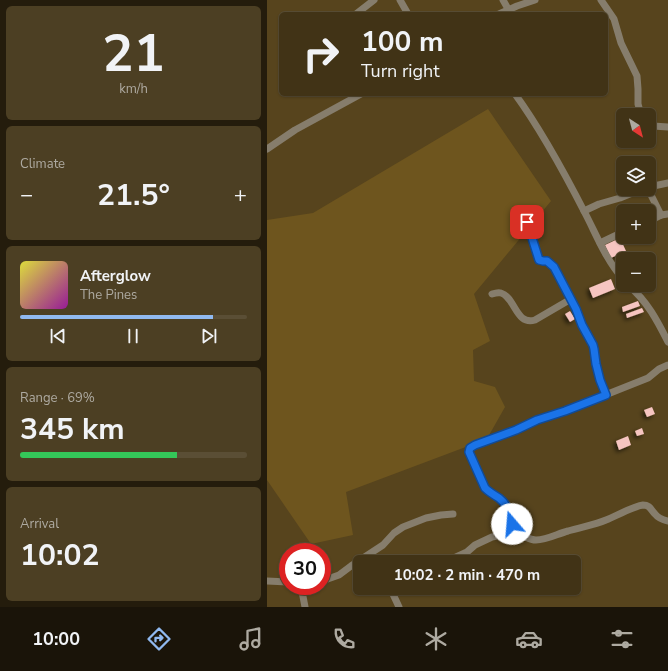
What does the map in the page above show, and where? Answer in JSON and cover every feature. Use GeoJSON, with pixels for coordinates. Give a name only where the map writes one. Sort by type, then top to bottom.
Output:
{"type":"FeatureCollection","features":[{"type":"Feature","properties":{"kind":"street"},"geometry":{"type":"LineString","coordinates":[[359,12],[374,0]]}},
{"type":"Feature","properties":{"kind":"street"},"geometry":{"type":"LineString","coordinates":[[399,0],[407,12]]}},
{"type":"Feature","properties":{"kind":"street"},"geometry":{"type":"LineString","coordinates":[[503,0],[510,12],[535,0]]}},
{"type":"Feature","properties":{"kind":"street"},"geometry":{"type":"LineString","coordinates":[[601,0],[614,18],[621,42],[637,76],[639,108]]}},
{"type":"Feature","properties":{"kind":"street"},"geometry":{"type":"LineString","coordinates":[[267,149],[295,130],[357,96]]}},
{"type":"Feature","properties":{"kind":"street"},"geometry":{"type":"LineString","coordinates":[[516,96],[547,144],[600,243],[616,269]]}},
{"type":"Feature","properties":{"kind":"street"},"geometry":{"type":"LineString","coordinates":[[656,126],[668,127]]}},
{"type":"Feature","properties":{"kind":"street"},"geometry":{"type":"LineString","coordinates":[[656,187],[668,184]]}},
{"type":"Feature","properties":{"kind":"street"},"geometry":{"type":"LineString","coordinates":[[584,211],[599,204],[625,196]]}},
{"type":"Feature","properties":{"kind":"street"},"geometry":{"type":"LineString","coordinates":[[654,196],[665,214]]}},
{"type":"Feature","properties":{"kind":"street"},"geometry":{"type":"LineString","coordinates":[[527,222],[539,260],[547,261],[554,267],[571,299],[594,349],[600,380],[606,395]]}},
{"type":"Feature","properties":{"kind":"street"},"geometry":{"type":"LineString","coordinates":[[600,243],[616,235]]}},
{"type":"Feature","properties":{"kind":"street"},"geometry":{"type":"LineString","coordinates":[[492,294],[499,292],[503,293],[526,321],[535,320],[571,299]]}},
{"type":"Feature","properties":{"kind":"street"},"geometry":{"type":"LineString","coordinates":[[637,292],[645,302],[668,342]]}},
{"type":"Feature","properties":{"kind":"street"},"geometry":{"type":"LineString","coordinates":[[668,365],[659,369],[648,378],[475,445],[470,448],[469,452],[485,488],[506,504],[509,509],[512,524],[515,528],[520,533],[533,540],[544,539],[605,521],[633,508],[644,505],[651,508],[655,515],[668,521]]}},
{"type":"Feature","properties":{"kind":"street"},"geometry":{"type":"LineString","coordinates":[[331,578],[339,575],[383,545],[394,533],[403,527],[426,518],[453,514]]}},
{"type":"Feature","properties":{"kind":"street"},"geometry":{"type":"LineString","coordinates":[[460,555],[467,552],[475,545],[492,537],[502,535],[514,539],[520,533]]}},
{"type":"Feature","properties":{"kind":"street"},"geometry":{"type":"LineString","coordinates":[[267,581],[279,582]]}},
{"type":"Feature","properties":{"kind":"street"},"geometry":{"type":"LineString","coordinates":[[303,595],[305,607]]}},
{"type":"Feature","properties":{"kind":"street"},"geometry":{"type":"LineString","coordinates":[[393,595],[399,607]]}},
{"type":"Feature","properties":{"kind":"shaded area"},"geometry":{"type":"Polygon","coordinates":[[[488,109],[551,201],[474,294],[490,341],[473,350],[474,381],[495,387],[505,407],[488,437],[471,445],[346,492],[353,535],[310,543],[267,480],[267,220],[313,213],[488,109]]]}},
{"type":"Feature","properties":{"kind":"building"},"geometry":{"type":"Polygon","coordinates":[[[616,240],[616,244],[623,244],[626,251],[616,252],[616,256],[611,258],[605,245],[616,240]]]}},
{"type":"Feature","properties":{"kind":"building"},"geometry":{"type":"Polygon","coordinates":[[[611,279],[615,289],[593,298],[589,288],[611,279]]]}},
{"type":"Feature","properties":{"kind":"building"},"geometry":{"type":"Polygon","coordinates":[[[638,301],[640,306],[623,312],[622,307],[638,301]]]}},
{"type":"Feature","properties":{"kind":"building"},"geometry":{"type":"Polygon","coordinates":[[[642,308],[644,312],[627,318],[626,314],[642,308]]]}},
{"type":"Feature","properties":{"kind":"building"},"geometry":{"type":"Polygon","coordinates":[[[570,311],[575,319],[570,322],[565,314],[570,311]]]}},
{"type":"Feature","properties":{"kind":"building"},"geometry":{"type":"Polygon","coordinates":[[[652,407],[655,414],[647,417],[644,410],[652,407]]]}},
{"type":"Feature","properties":{"kind":"building"},"geometry":{"type":"Polygon","coordinates":[[[642,428],[644,434],[637,436],[635,431],[642,428]]]}},
{"type":"Feature","properties":{"kind":"building"},"geometry":{"type":"Polygon","coordinates":[[[628,436],[631,445],[619,450],[616,441],[628,436]]]}},
{"type":"Feature","properties":{"kind":"route"},"geometry":{"type":"LineString","coordinates":[[512,524],[511,515],[506,504],[485,488],[469,452],[470,448],[537,420],[553,416],[606,395],[600,380],[593,345],[554,267],[547,261],[539,260],[527,222]]}}]}
